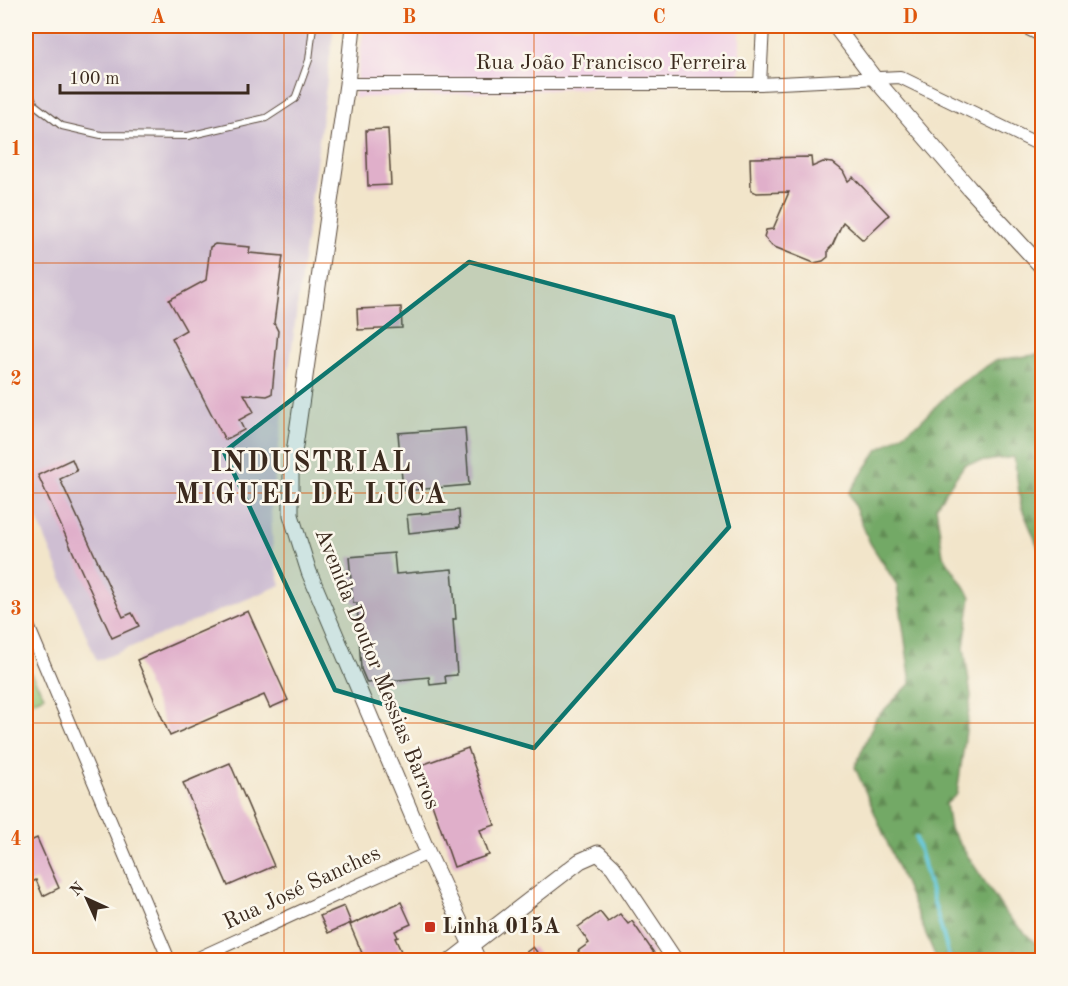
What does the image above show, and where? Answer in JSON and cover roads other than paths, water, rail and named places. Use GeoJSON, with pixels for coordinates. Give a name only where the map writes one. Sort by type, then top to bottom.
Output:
{"type":"FeatureCollection","features":[{"type":"Feature","properties":{"kind":"street","name":"Avenida Doutor Messias Barros"},"geometry":{"type":"LineString","coordinates":[[353,26],[347,84],[291,474],[291,515],[309,572],[428,853],[478,960]]}},
{"type":"Feature","properties":{"kind":"street"},"geometry":{"type":"LineString","coordinates":[[760,84],[763,26]]}},
{"type":"Feature","properties":{"kind":"street"},"geometry":{"type":"LineString","coordinates":[[835,26],[875,79],[969,188],[1040,260]]}},
{"type":"Feature","properties":{"kind":"street"},"geometry":{"type":"LineString","coordinates":[[1022,26],[1042,36]]}},
{"type":"Feature","properties":{"kind":"street","name":"Rua João Francisco Ferreira"},"geometry":{"type":"LineString","coordinates":[[347,84],[760,84],[900,77],[1042,146]]}},
{"type":"Feature","properties":{"kind":"street"},"geometry":{"type":"LineString","coordinates":[[26,621],[169,960]]}},
{"type":"Feature","properties":{"kind":"street","name":"Rua José Sanches"},"geometry":{"type":"LineString","coordinates":[[194,960],[428,853]]}},
{"type":"Feature","properties":{"kind":"street"},"geometry":{"type":"LineString","coordinates":[[452,960],[580,861],[598,853],[613,867],[675,960]]}},
{"type":"Feature","properties":{"kind":"lane"},"geometry":{"type":"LineString","coordinates":[[26,85],[35,105],[62,126],[101,135],[188,136],[266,118],[295,99],[309,60],[313,26]]}},
{"type":"Feature","properties":{"kind":"waterway"},"geometry":{"type":"LineString","coordinates":[[916,838],[950,960]]}},
{"type":"Feature","properties":{"kind":"place","name":"Linha 015A"},"geometry":{"type":"Point","coordinates":[430,927]}},
{"type":"Feature","properties":{"kind":"district","name":"INDUSTRIAL MIGUEL DE LUCA"},"geometry":{"type":"Point","coordinates":[311,480]}}]}
